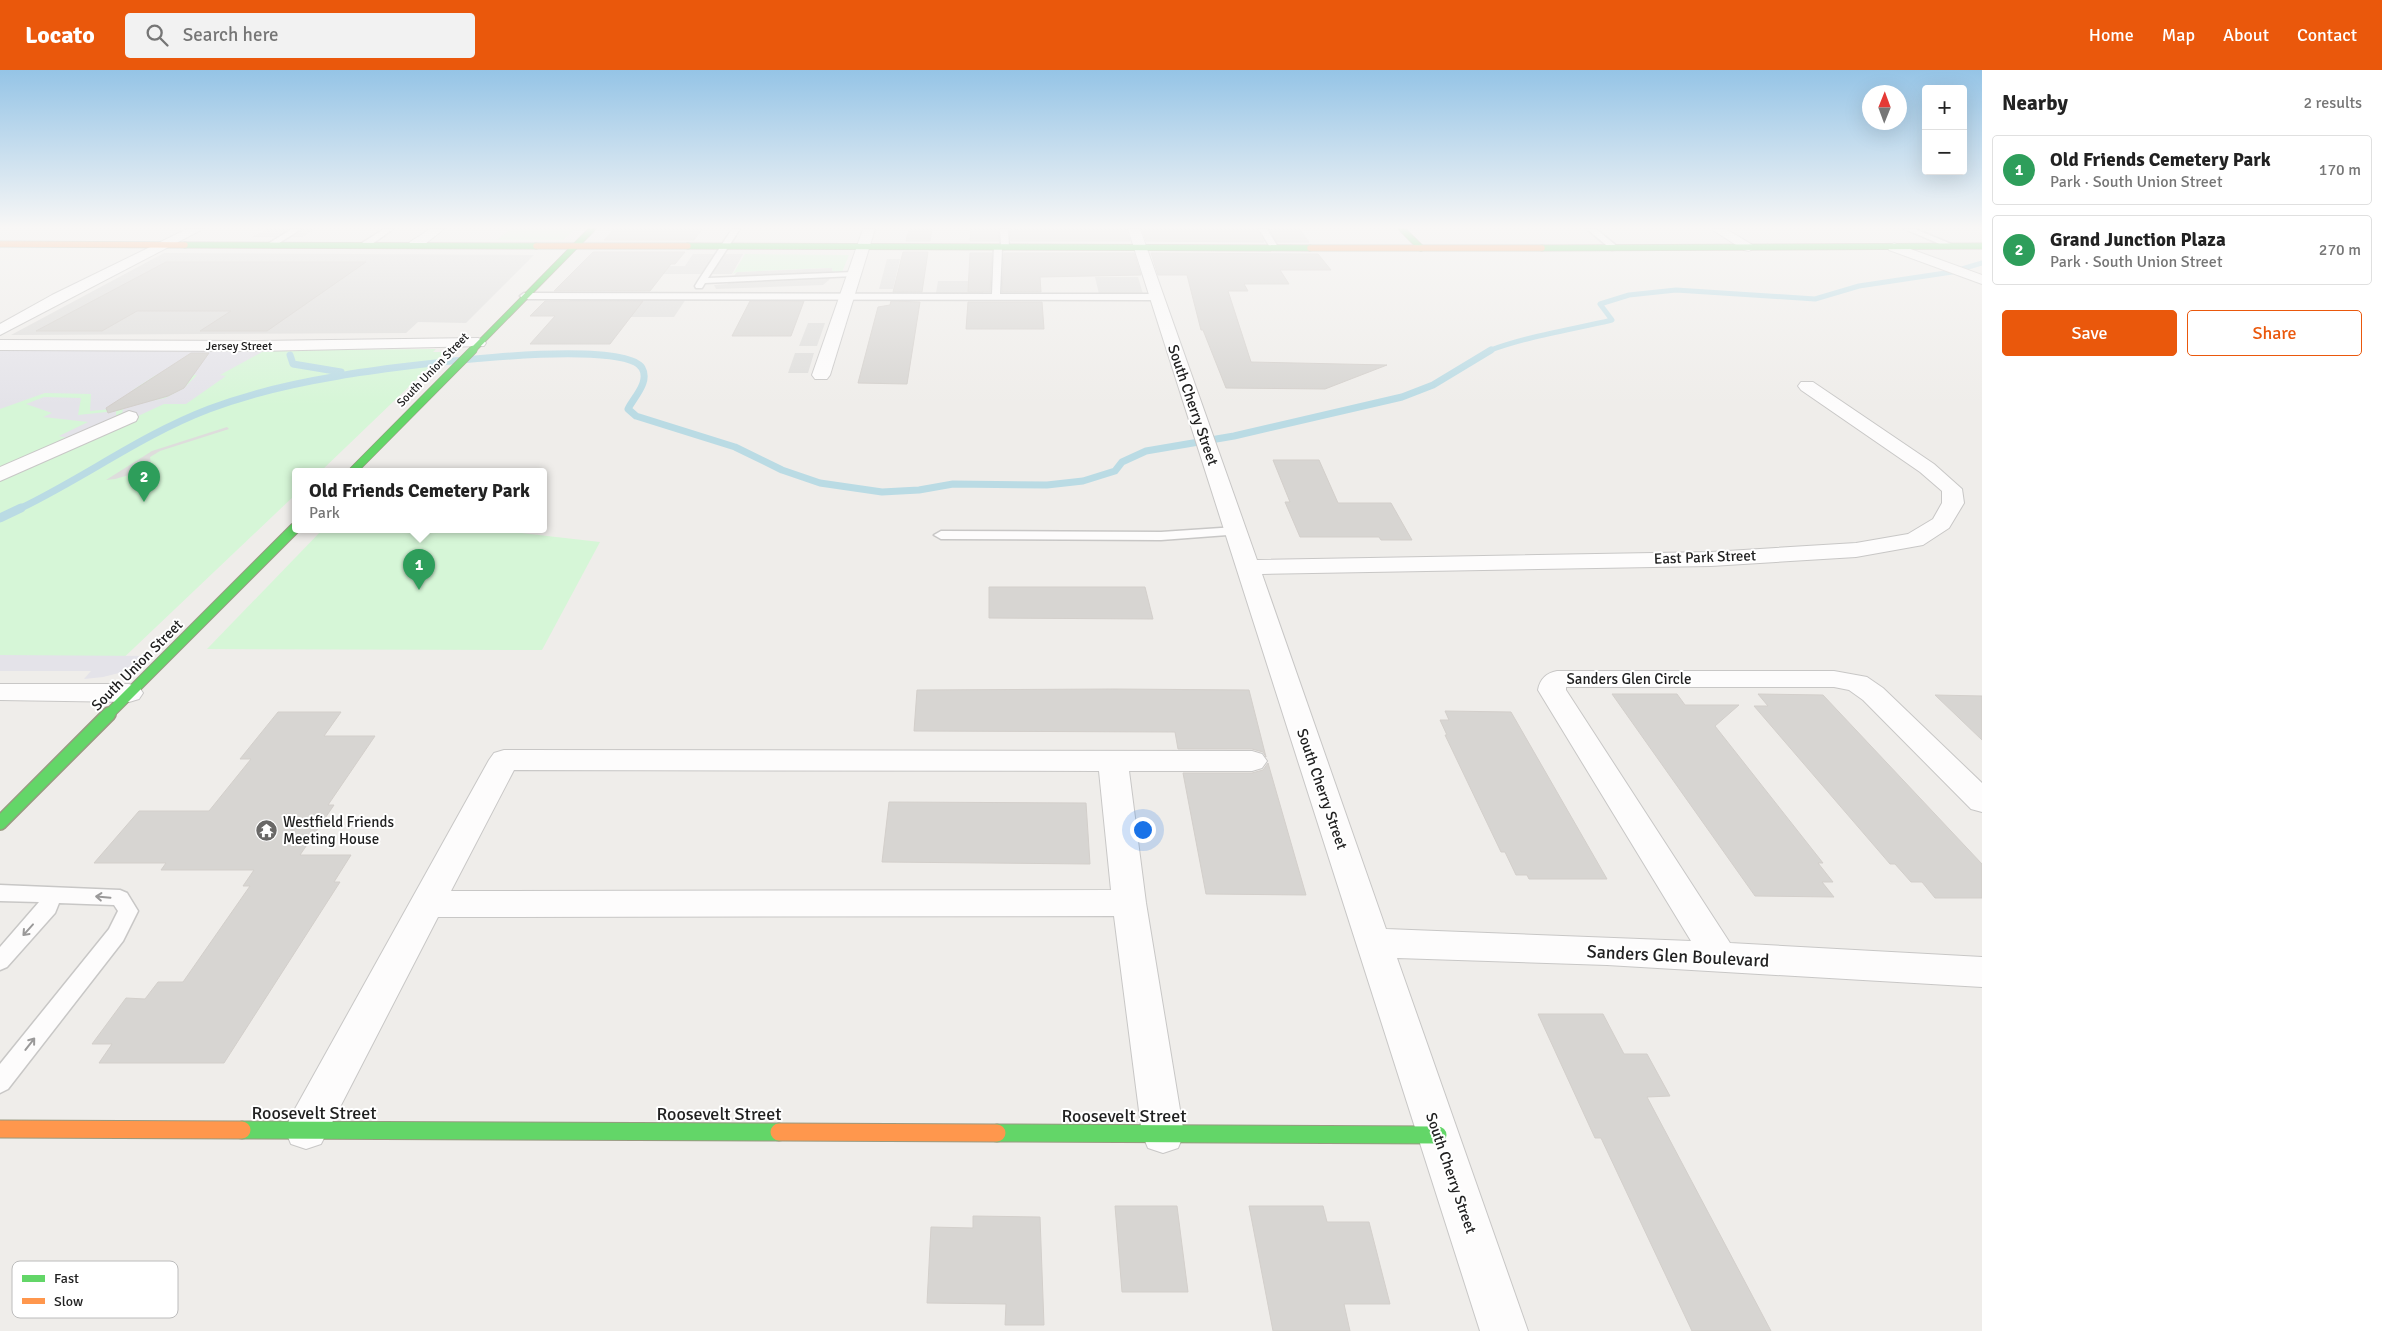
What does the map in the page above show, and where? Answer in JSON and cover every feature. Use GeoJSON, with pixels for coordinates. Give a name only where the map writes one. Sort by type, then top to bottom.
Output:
{"type":"FeatureCollection","features":[{"type":"Feature","properties":{"kind":"main road","name":"South Union Street"},"geometry":{"type":"LineString","coordinates":[[355,468],[532,288]]}},
{"type":"Feature","properties":{"kind":"main road","name":"South Union Street"},"geometry":{"type":"LineString","coordinates":[[0,823],[292,531]]}},
{"type":"Feature","properties":{"kind":"main road","name":"Roosevelt Street"},"geometry":{"type":"LineString","coordinates":[[0,1129],[1438,1135]]}},
{"type":"Feature","properties":{"kind":"street"},"geometry":{"type":"LineString","coordinates":[[0,330],[78,288]]}},
{"type":"Feature","properties":{"kind":"street"},"geometry":{"type":"LineString","coordinates":[[821,375],[850,288]]}},
{"type":"Feature","properties":{"kind":"street","name":"South Cherry Street"},"geometry":{"type":"LineString","coordinates":[[1153,288],[1504,1331]]}},
{"type":"Feature","properties":{"kind":"street","name":"Jersey Street"},"geometry":{"type":"LineString","coordinates":[[0,345],[474,347]]}},
{"type":"Feature","properties":{"kind":"street","name":"East Park Street"},"geometry":{"type":"LineString","coordinates":[[1248,567],[1710,558],[1847,551],[1914,540],[1941,523],[1953,502],[1952,489],[1926,468],[1807,386]]}},
{"type":"Feature","properties":{"kind":"street"},"geometry":{"type":"LineString","coordinates":[[0,475],[129,417]]}},
{"type":"Feature","properties":{"kind":"street","name":"Sanders Glen Circle"},"geometry":{"type":"LineString","coordinates":[[1720,958],[1552,690],[1553,684],[1558,680],[1824,679],[1853,682],[1862,685],[1872,694],[1982,801]]}},
{"type":"Feature","properties":{"kind":"street"},"geometry":{"type":"LineString","coordinates":[[0,692],[129,693]]}},
{"type":"Feature","properties":{"kind":"street"},"geometry":{"type":"LineString","coordinates":[[306,1130],[504,760],[1252,762]]}},
{"type":"Feature","properties":{"kind":"street"},"geometry":{"type":"LineString","coordinates":[[1113,761],[1129,902],[1163,1134]]}},
{"type":"Feature","properties":{"kind":"street"},"geometry":{"type":"LineString","coordinates":[[428,904],[1129,902]]}},
{"type":"Feature","properties":{"kind":"street","name":"Sanders Glen Boulevard"},"geometry":{"type":"LineString","coordinates":[[1374,943],[1607,951],[1982,972]]}},
{"type":"Feature","properties":{"kind":"lane"},"geometry":{"type":"LineString","coordinates":[[692,296],[697,288]]}},
{"type":"Feature","properties":{"kind":"lane"},"geometry":{"type":"LineString","coordinates":[[996,296],[997,288]]}},
{"type":"Feature","properties":{"kind":"lane"},"geometry":{"type":"LineString","coordinates":[[524,296],[847,296],[950,293],[996,296],[1156,297]]}},
{"type":"Feature","properties":{"kind":"lane"},"geometry":{"type":"LineString","coordinates":[[941,535],[1161,536],[1236,531]]}},
{"type":"Feature","properties":{"kind":"lane"},"geometry":{"type":"LineString","coordinates":[[0,893],[43,893],[50,896],[120,898],[128,911],[116,935],[0,1082]]}},
{"type":"Feature","properties":{"kind":"lane"},"geometry":{"type":"LineString","coordinates":[[0,961],[48,907],[50,896]]}},
{"type":"Feature","properties":{"kind":"shaded area"},"geometry":{"type":"Polygon","coordinates":[[[99,288],[501,288],[466,323],[418,322],[406,333],[11,335],[99,288]]]}},
{"type":"Feature","properties":{"kind":"shaded area"},"geometry":{"type":"Polygon","coordinates":[[[715,288],[747,288],[716,289],[715,288]]]}},
{"type":"Feature","properties":{"kind":"shaded area"},"geometry":{"type":"Polygon","coordinates":[[[879,288],[893,288],[893,289],[879,288]]]}},
{"type":"Feature","properties":{"kind":"shaded area"},"geometry":{"type":"Polygon","coordinates":[[[937,288],[983,288],[983,294],[936,293],[937,288]]]}},
{"type":"Feature","properties":{"kind":"shaded area"},"geometry":{"type":"Polygon","coordinates":[[[1098,288],[1141,288],[1143,294],[1099,294],[1098,288]]]}},
{"type":"Feature","properties":{"kind":"shaded area"},"geometry":{"type":"Polygon","coordinates":[[[572,298],[686,299],[674,317],[627,317],[565,305],[572,298]]]}},
{"type":"Feature","properties":{"kind":"shaded area"},"geometry":{"type":"Polygon","coordinates":[[[808,323],[825,323],[817,346],[799,346],[808,323]]]}},
{"type":"Feature","properties":{"kind":"shaded area"},"geometry":{"type":"Polygon","coordinates":[[[0,350],[264,351],[220,375],[226,376],[186,404],[164,404],[0,480],[0,472],[122,416],[123,408],[90,411],[91,394],[45,393],[0,409],[0,350]],[[156,375],[133,390],[131,394],[150,401],[165,398],[184,388],[197,375],[156,375]]]}},
{"type":"Feature","properties":{"kind":"shaded area"},"geometry":{"type":"Polygon","coordinates":[[[795,353],[814,353],[808,373],[788,373],[795,353]]]}},
{"type":"Feature","properties":{"kind":"shaded area"},"geometry":{"type":"Polygon","coordinates":[[[44,397],[81,398],[78,415],[116,411],[116,417],[67,438],[59,436],[88,422],[43,417],[52,413],[26,404],[44,397]]]}},
{"type":"Feature","properties":{"kind":"shaded area"},"geometry":{"type":"Polygon","coordinates":[[[0,655],[152,656],[123,672],[84,679],[91,671],[0,671],[0,655]]]}},
{"type":"Feature","properties":{"kind":"green space"},"geometry":{"type":"Polygon","coordinates":[[[436,349],[433,352],[445,352],[324,468],[292,468],[292,498],[115,666],[0,666],[0,350],[232,351],[436,349]]]}},
{"type":"Feature","properties":{"kind":"green space"},"geometry":{"type":"Polygon","coordinates":[[[319,533],[521,533],[600,542],[542,650],[207,649],[319,533]]]}},
{"type":"Feature","properties":{"kind":"pier"},"geometry":{"type":"Polygon","coordinates":[[[227,427],[229,429],[160,451],[150,457],[151,465],[143,471],[106,480],[152,451],[227,427]]]}},
{"type":"Feature","properties":{"kind":"building"},"geometry":{"type":"Polygon","coordinates":[[[117,288],[329,288],[267,331],[200,331],[231,311],[137,311],[102,331],[36,331],[117,288]]]}},
{"type":"Feature","properties":{"kind":"building"},"geometry":{"type":"Polygon","coordinates":[[[557,288],[652,288],[650,291],[554,291],[557,288]]]}},
{"type":"Feature","properties":{"kind":"building"},"geometry":{"type":"Polygon","coordinates":[[[894,288],[923,288],[922,292],[893,292],[894,288]]]}},
{"type":"Feature","properties":{"kind":"building"},"geometry":{"type":"Polygon","coordinates":[[[968,288],[990,288],[990,292],[968,292],[968,288]]]}},
{"type":"Feature","properties":{"kind":"building"},"geometry":{"type":"Polygon","coordinates":[[[1002,288],[1041,288],[1041,292],[1002,292],[1002,288]]]}},
{"type":"Feature","properties":{"kind":"building"},"geometry":{"type":"Polygon","coordinates":[[[1190,288],[1246,288],[1248,291],[1228,291],[1251,362],[1387,365],[1325,389],[1226,388],[1203,330],[1201,330],[1190,288]]]}},
{"type":"Feature","properties":{"kind":"building"},"geometry":{"type":"Polygon","coordinates":[[[545,301],[643,301],[610,344],[530,344],[555,316],[530,316],[545,301]]]}},
{"type":"Feature","properties":{"kind":"building"},"geometry":{"type":"Polygon","coordinates":[[[750,301],[804,301],[791,336],[732,336],[750,301]]]}},
{"type":"Feature","properties":{"kind":"building"},"geometry":{"type":"Polygon","coordinates":[[[891,301],[920,302],[907,384],[858,383],[878,307],[890,305],[891,301]]]}},
{"type":"Feature","properties":{"kind":"building"},"geometry":{"type":"Polygon","coordinates":[[[968,302],[1042,302],[1044,329],[966,329],[968,302]]]}},
{"type":"Feature","properties":{"kind":"building"},"geometry":{"type":"Polygon","coordinates":[[[191,353],[209,353],[184,388],[168,396],[108,413],[106,408],[191,353]]]}},
{"type":"Feature","properties":{"kind":"building"},"geometry":{"type":"Polygon","coordinates":[[[1273,460],[1319,460],[1338,503],[1391,503],[1412,540],[1381,540],[1379,537],[1300,537],[1285,502],[1290,502],[1273,460]]]}},
{"type":"Feature","properties":{"kind":"building"},"geometry":{"type":"Polygon","coordinates":[[[989,587],[1145,587],[1153,619],[989,618],[989,587]]]}},
{"type":"Feature","properties":{"kind":"building"},"geometry":{"type":"Polygon","coordinates":[[[917,690],[1249,690],[1266,757],[1263,752],[1252,749],[1178,749],[1175,732],[914,731],[917,690]]]}},
{"type":"Feature","properties":{"kind":"building"},"geometry":{"type":"Polygon","coordinates":[[[1612,694],[1677,694],[1685,705],[1739,705],[1715,726],[1823,863],[1818,863],[1833,882],[1822,882],[1834,897],[1755,896],[1612,694]]]}},
{"type":"Feature","properties":{"kind":"building"},"geometry":{"type":"Polygon","coordinates":[[[1758,694],[1823,695],[1982,864],[1982,898],[1935,898],[1922,882],[1911,882],[1895,864],[1890,864],[1754,706],[1768,706],[1758,694]]]}},
{"type":"Feature","properties":{"kind":"building"},"geometry":{"type":"Polygon","coordinates":[[[1935,695],[1982,696],[1982,740],[1935,695]]]}},
{"type":"Feature","properties":{"kind":"building"},"geometry":{"type":"Polygon","coordinates":[[[1445,711],[1511,712],[1607,879],[1529,879],[1527,875],[1516,875],[1505,852],[1501,852],[1445,735],[1447,735],[1440,720],[1449,720],[1445,711]]]}},
{"type":"Feature","properties":{"kind":"building"},"geometry":{"type":"Polygon","coordinates":[[[278,712],[341,712],[324,736],[375,736],[328,805],[334,805],[300,855],[351,855],[334,882],[340,882],[224,1063],[99,1063],[112,1044],[92,1044],[126,998],[145,999],[158,982],[183,982],[250,886],[243,886],[254,870],[161,870],[166,863],[94,863],[139,811],[209,811],[251,759],[240,759],[278,712]]]}},
{"type":"Feature","properties":{"kind":"building"},"geometry":{"type":"Polygon","coordinates":[[[1268,763],[1306,895],[1206,894],[1183,773],[1252,773],[1263,770],[1268,763]]]}},
{"type":"Feature","properties":{"kind":"building"},"geometry":{"type":"Polygon","coordinates":[[[889,802],[1086,803],[1090,864],[882,862],[889,802]]]}},
{"type":"Feature","properties":{"kind":"building"},"geometry":{"type":"Polygon","coordinates":[[[1538,1014],[1603,1014],[1624,1054],[1647,1054],[1670,1096],[1647,1097],[1771,1331],[1692,1331],[1601,1138],[1595,1138],[1538,1014]]]}},
{"type":"Feature","properties":{"kind":"building"},"geometry":{"type":"Polygon","coordinates":[[[1115,1206],[1177,1206],[1188,1292],[1122,1292],[1115,1206]]]}},
{"type":"Feature","properties":{"kind":"building"},"geometry":{"type":"Polygon","coordinates":[[[1249,1206],[1323,1206],[1327,1222],[1369,1222],[1390,1304],[1344,1304],[1350,1331],[1273,1331],[1249,1206]]]}},
{"type":"Feature","properties":{"kind":"building"},"geometry":{"type":"Polygon","coordinates":[[[973,1216],[1040,1217],[1044,1325],[1005,1325],[1006,1304],[927,1303],[931,1227],[973,1228],[973,1216]]]}},
{"type":"Feature","properties":{"kind":"waterway"},"geometry":{"type":"LineString","coordinates":[[1491,350],[1534,337],[1612,320],[1600,304],[1629,295],[1676,290],[1815,299],[1853,288]]}},
{"type":"Feature","properties":{"kind":"waterway"},"geometry":{"type":"LineString","coordinates":[[21,508],[160,431],[209,409],[270,390],[317,380],[444,362],[546,354],[591,354],[624,359],[642,368],[644,373],[643,384],[628,409],[636,416],[735,447],[782,470],[820,483],[882,492],[919,490],[953,484],[1047,485],[1083,481],[1115,471],[1122,462],[1146,451],[1234,436],[1402,397],[1433,385],[1491,350]]}},
{"type":"Feature","properties":{"kind":"waterway"},"geometry":{"type":"LineString","coordinates":[[290,355],[293,364],[341,372]]}},
{"type":"Feature","properties":{"kind":"waterway"},"geometry":{"type":"LineString","coordinates":[[0,518],[21,508]]}},
{"type":"Feature","properties":{"kind":"traffic: fast"},"geometry":{"type":"LineString","coordinates":[[356,468],[534,288]]}},
{"type":"Feature","properties":{"kind":"traffic: fast"},"geometry":{"type":"LineString","coordinates":[[0,823],[292,531]]}},
{"type":"Feature","properties":{"kind":"traffic: fast"},"geometry":{"type":"LineString","coordinates":[[242,1130],[779,1132]]}},
{"type":"Feature","properties":{"kind":"traffic: fast"},"geometry":{"type":"LineString","coordinates":[[997,1133],[1438,1135]]}},
{"type":"Feature","properties":{"kind":"traffic: slow"},"geometry":{"type":"LineString","coordinates":[[0,1129],[242,1130]]}},
{"type":"Feature","properties":{"kind":"traffic: slow"},"geometry":{"type":"LineString","coordinates":[[779,1132],[997,1133]]}},
{"type":"Feature","properties":{"kind":"place","name":"Grand Junction Plaza"},"geometry":{"type":"Point","coordinates":[144,502]}},
{"type":"Feature","properties":{"kind":"place","name":"Old Friends Cemetery Park"},"geometry":{"type":"Point","coordinates":[419,590]}},
{"type":"Feature","properties":{"kind":"place","name":"Westfield Friends Meeting House"},"geometry":{"type":"Point","coordinates":[267,831]}}]}
